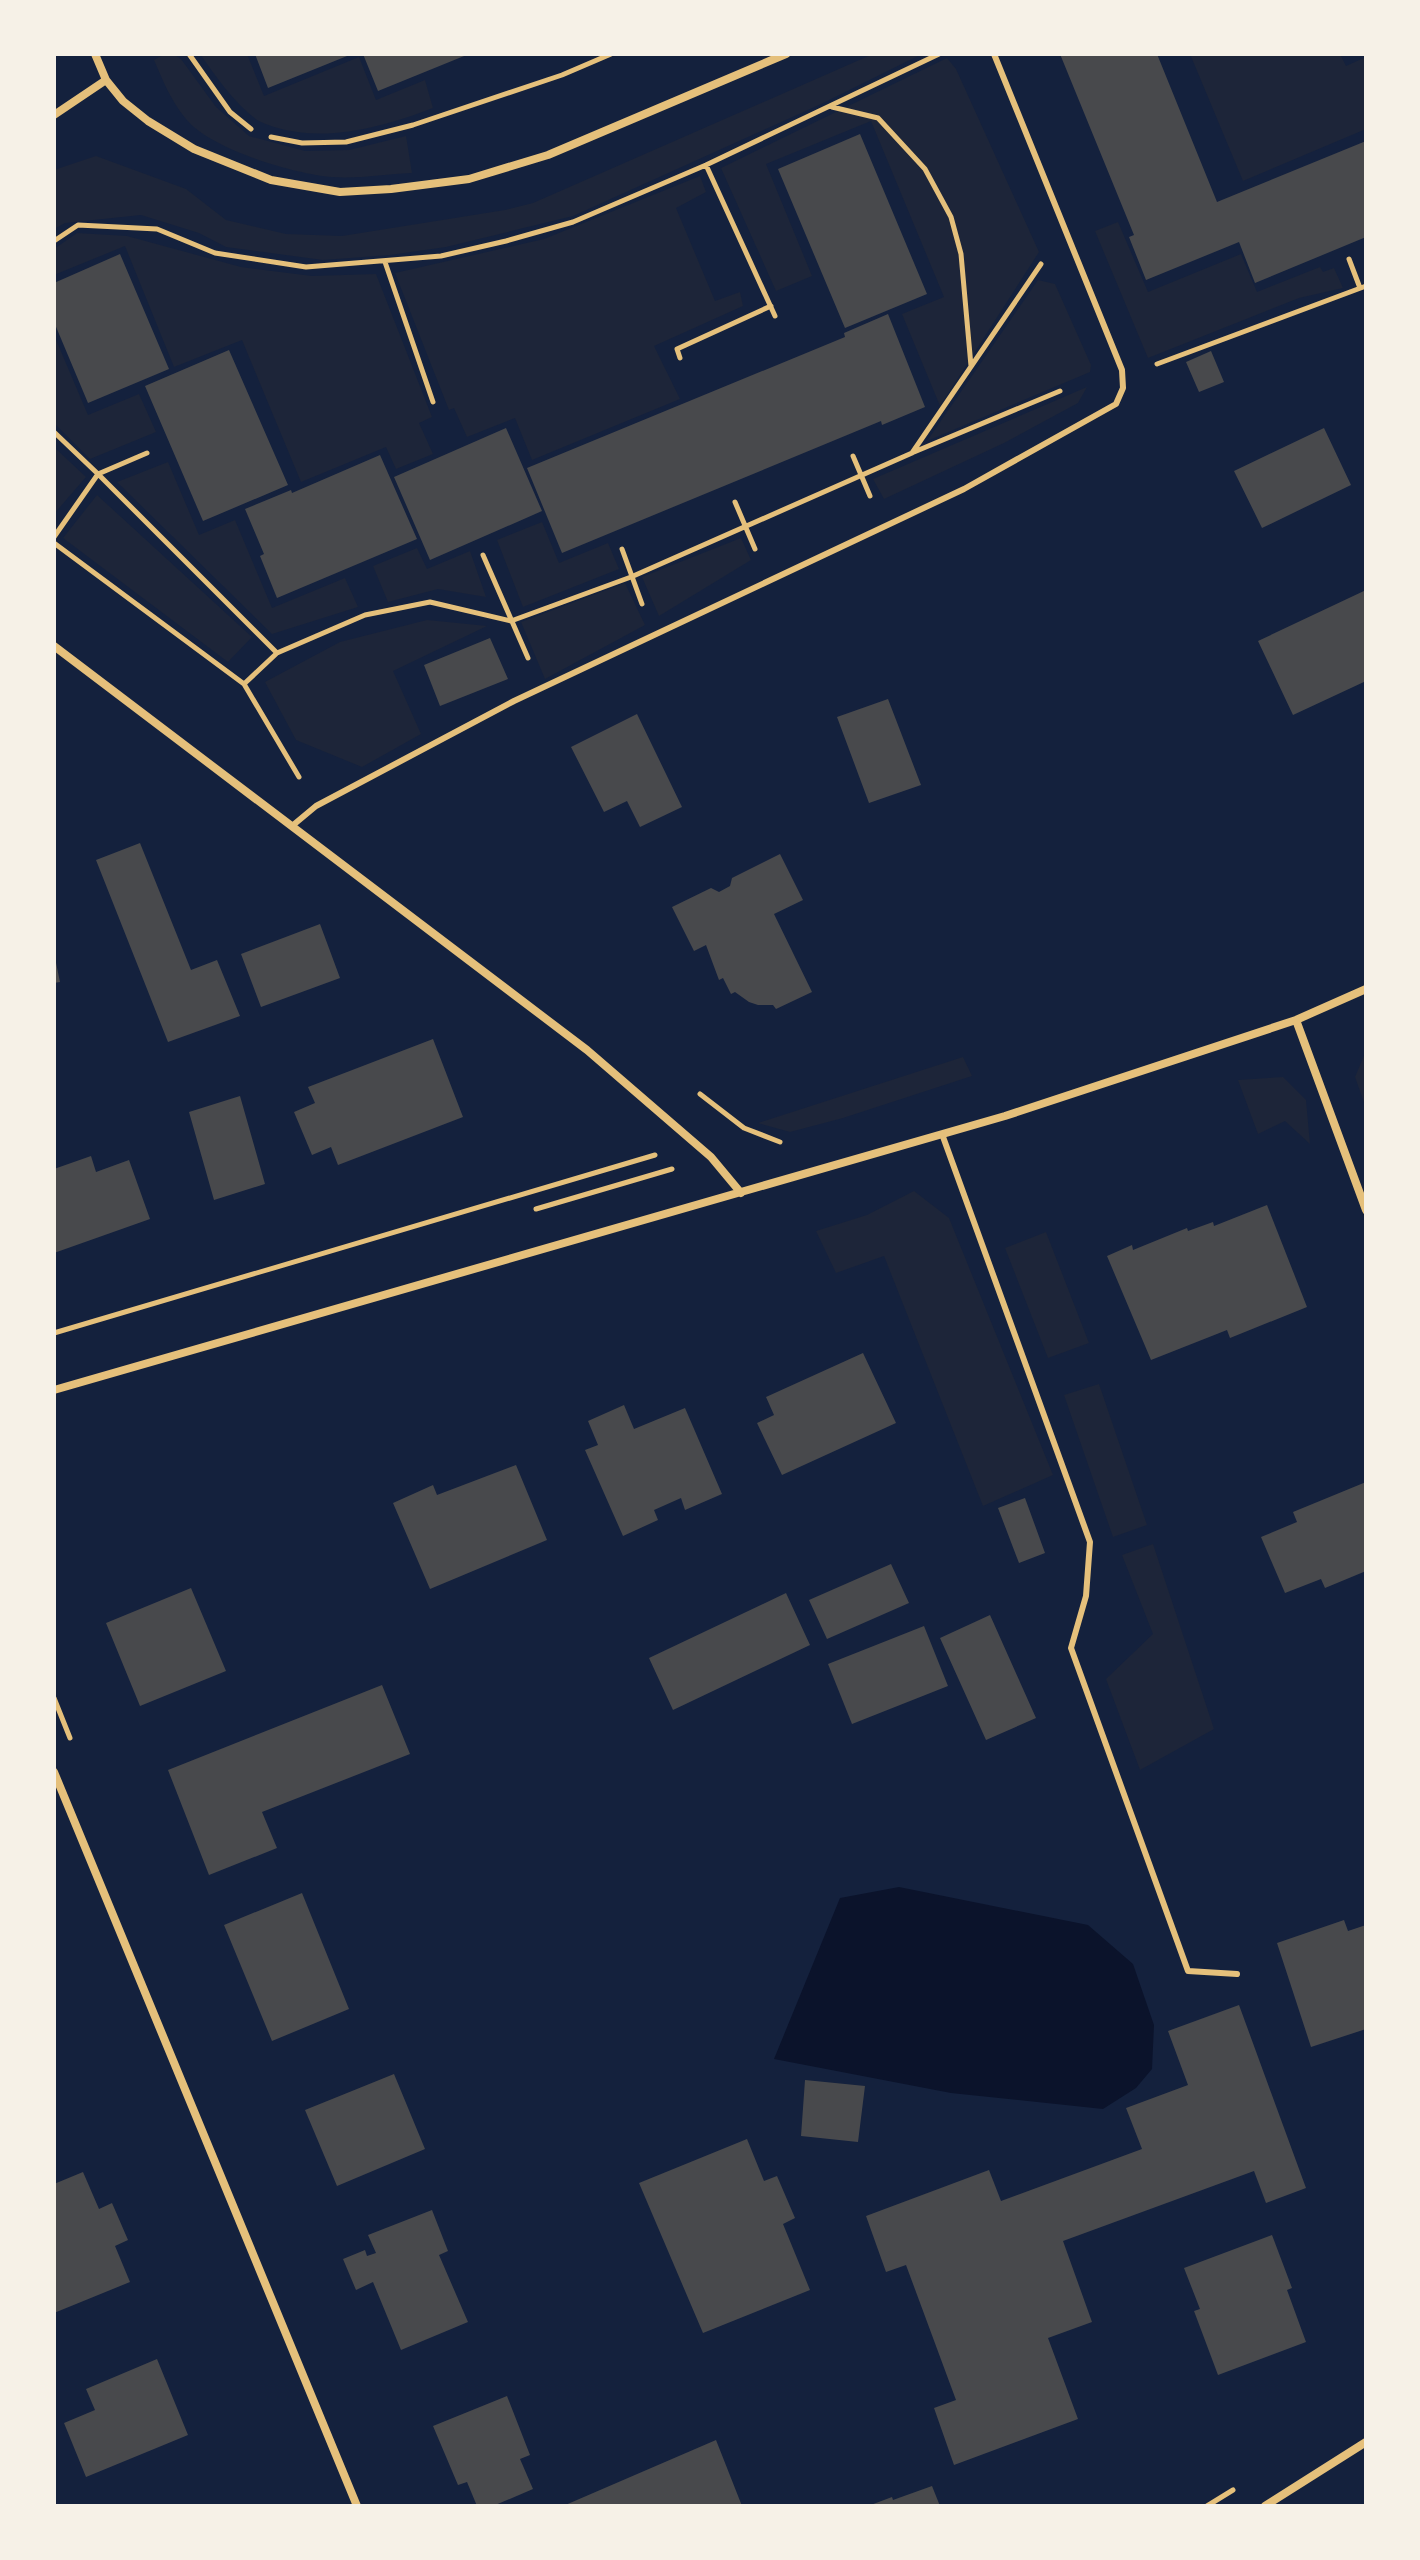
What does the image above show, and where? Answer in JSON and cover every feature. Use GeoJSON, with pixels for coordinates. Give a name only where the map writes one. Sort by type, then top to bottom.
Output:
{"type":"FeatureCollection","features":[{"type":"Feature","properties":{"kind":"street"},"geometry":{"type":"LineString","coordinates":[[95,54],[106,80],[123,101],[148,121],[194,149],[271,180],[340,192],[469,179],[548,155],[786,54]]}},
{"type":"Feature","properties":{"kind":"street"},"geometry":{"type":"LineString","coordinates":[[54,115],[106,80]]}},
{"type":"Feature","properties":{"kind":"street"},"geometry":{"type":"LineString","coordinates":[[54,646],[587,1050],[711,1157],[741,1193]]}},
{"type":"Feature","properties":{"kind":"street"},"geometry":{"type":"LineString","coordinates":[[54,1390],[741,1193],[1139,1074],[1296,1020],[1366,989]]}},
{"type":"Feature","properties":{"kind":"street"},"geometry":{"type":"LineString","coordinates":[[1296,1020],[1366,1210]]}},
{"type":"Feature","properties":{"kind":"street"},"geometry":{"type":"LineString","coordinates":[[54,1772],[357,2506]]}},
{"type":"Feature","properties":{"kind":"street"},"geometry":{"type":"LineString","coordinates":[[1265,2506],[1366,2442]]}},
{"type":"Feature","properties":{"kind":"lane"},"geometry":{"type":"LineString","coordinates":[[292,826],[316,806],[514,701],[964,489],[1116,404],[1123,388],[1122,370],[994,54]]}},
{"type":"Feature","properties":{"kind":"lane"},"geometry":{"type":"LineString","coordinates":[[942,1134],[1090,1542],[1086,1596],[1071,1648],[1188,1971],[1237,1974]]}},
{"type":"Feature","properties":{"kind":"path"},"geometry":{"type":"LineString","coordinates":[[189,54],[230,112],[247,127],[269,137],[302,143],[346,142],[413,125],[562,75],[611,54]]}},
{"type":"Feature","properties":{"kind":"path"},"geometry":{"type":"LineString","coordinates":[[831,107],[878,118],[925,169],[951,217],[961,254],[971,366]]}},
{"type":"Feature","properties":{"kind":"path"},"geometry":{"type":"LineString","coordinates":[[706,165],[775,316]]}},
{"type":"Feature","properties":{"kind":"path"},"geometry":{"type":"LineString","coordinates":[[912,453],[1047,254]]}},
{"type":"Feature","properties":{"kind":"path"},"geometry":{"type":"LineString","coordinates":[[147,453],[98,474],[54,540],[244,684],[277,653],[365,615],[430,602],[511,621],[631,577],[1071,386],[1122,370],[1142,370],[1363,287],[1349,259]]}},
{"type":"Feature","properties":{"kind":"path"},"geometry":{"type":"LineString","coordinates":[[385,262],[433,402]]}},
{"type":"Feature","properties":{"kind":"path"},"geometry":{"type":"LineString","coordinates":[[680,358],[677,349],[771,306]]}},
{"type":"Feature","properties":{"kind":"path"},"geometry":{"type":"LineString","coordinates":[[54,432],[277,653]]}},
{"type":"Feature","properties":{"kind":"path"},"geometry":{"type":"LineString","coordinates":[[853,456],[862,475]]}},
{"type":"Feature","properties":{"kind":"path"},"geometry":{"type":"LineString","coordinates":[[735,502],[744,526]]}},
{"type":"Feature","properties":{"kind":"path"},"geometry":{"type":"LineString","coordinates":[[622,549],[631,577]]}},
{"type":"Feature","properties":{"kind":"path"},"geometry":{"type":"LineString","coordinates":[[483,555],[511,621]]}},
{"type":"Feature","properties":{"kind":"path"},"geometry":{"type":"LineString","coordinates":[[54,1333],[744,1128]]}},
{"type":"Feature","properties":{"kind":"shaded area"},"geometry":{"type":"Polygon","coordinates":[[[165,54],[181,59],[216,107],[249,136],[305,151],[349,150],[406,136],[412,173],[362,177],[316,175],[233,150],[198,130],[181,112],[154,60],[165,54]]]}},
{"type":"Feature","properties":{"kind":"shaded area"},"geometry":{"type":"Polygon","coordinates":[[[200,54],[247,54],[264,96],[359,57],[376,100],[425,80],[433,108],[355,131],[294,132],[257,120],[219,81],[200,54]]]}},
{"type":"Feature","properties":{"kind":"shaded area"},"geometry":{"type":"Polygon","coordinates":[[[873,54],[922,54],[821,104],[573,216],[446,247],[323,260],[226,247],[199,233],[141,215],[65,223],[54,229],[54,170],[96,156],[186,189],[226,220],[286,234],[342,236],[505,210],[533,203],[873,54]]]}},
{"type":"Feature","properties":{"kind":"shaded area"},"geometry":{"type":"Polygon","coordinates":[[[1190,54],[1340,54],[1346,66],[1366,57],[1366,129],[1243,181],[1190,54]]]}},
{"type":"Feature","properties":{"kind":"shaded area"},"geometry":{"type":"Polygon","coordinates":[[[947,58],[956,69],[1039,252],[940,406],[902,314],[944,297],[871,121],[766,164],[812,276],[776,291],[721,168],[947,58]]]}},
{"type":"Feature","properties":{"kind":"shaded area"},"geometry":{"type":"Polygon","coordinates":[[[700,176],[706,192],[676,208],[715,301],[740,292],[743,306],[654,346],[680,399],[532,460],[515,418],[467,437],[454,408],[449,410],[395,273],[544,239],[700,176]]]}},
{"type":"Feature","properties":{"kind":"shaded area"},"geometry":{"type":"Polygon","coordinates":[[[1118,222],[1148,292],[1241,254],[1257,292],[1320,267],[1323,272],[1334,268],[1343,288],[1299,298],[1148,358],[1095,231],[1118,222]]]}},
{"type":"Feature","properties":{"kind":"shaded area"},"geometry":{"type":"Polygon","coordinates":[[[77,233],[127,236],[241,267],[312,276],[376,274],[432,417],[419,423],[433,454],[396,469],[386,447],[301,482],[242,340],[174,367],[125,246],[54,275],[54,249],[77,233]]]}},
{"type":"Feature","properties":{"kind":"shaded area"},"geometry":{"type":"Polygon","coordinates":[[[1038,280],[1055,284],[1091,365],[1090,372],[927,441],[1038,280]]]}},
{"type":"Feature","properties":{"kind":"shaded area"},"geometry":{"type":"Polygon","coordinates":[[[54,335],[88,415],[139,394],[156,432],[90,459],[54,423],[54,335]]]}},
{"type":"Feature","properties":{"kind":"shaded area"},"geometry":{"type":"Polygon","coordinates":[[[1087,387],[1078,403],[1004,443],[884,499],[873,479],[1087,387]]]}},
{"type":"Feature","properties":{"kind":"shaded area"},"geometry":{"type":"Polygon","coordinates":[[[54,447],[86,477],[54,514],[54,447]]]}},
{"type":"Feature","properties":{"kind":"shaded area"},"geometry":{"type":"Polygon","coordinates":[[[168,462],[199,535],[235,520],[272,608],[345,578],[358,607],[272,634],[117,482],[168,462]]]}},
{"type":"Feature","properties":{"kind":"shaded area"},"geometry":{"type":"Polygon","coordinates":[[[97,495],[252,637],[228,662],[63,538],[97,495]]]}},
{"type":"Feature","properties":{"kind":"shaded area"},"geometry":{"type":"Polygon","coordinates":[[[542,522],[559,563],[608,543],[619,569],[523,607],[497,540],[542,522]]]}},
{"type":"Feature","properties":{"kind":"shaded area"},"geometry":{"type":"Polygon","coordinates":[[[741,538],[751,560],[659,616],[642,577],[741,538]]]}},
{"type":"Feature","properties":{"kind":"shaded area"},"geometry":{"type":"Polygon","coordinates":[[[417,548],[427,569],[470,551],[486,597],[438,589],[388,602],[373,566],[417,548]]]}},
{"type":"Feature","properties":{"kind":"shaded area"},"geometry":{"type":"Polygon","coordinates":[[[625,583],[645,625],[545,679],[521,622],[625,583]]]}},
{"type":"Feature","properties":{"kind":"shaded area"},"geometry":{"type":"Polygon","coordinates":[[[427,620],[487,626],[393,671],[421,734],[362,767],[296,740],[265,682],[340,642],[427,620]]]}},
{"type":"Feature","properties":{"kind":"shaded area"},"geometry":{"type":"Polygon","coordinates":[[[1366,1051],[1366,1108],[1355,1077],[1366,1051]]]}},
{"type":"Feature","properties":{"kind":"shaded area"},"geometry":{"type":"Polygon","coordinates":[[[963,1057],[972,1076],[843,1118],[790,1132],[758,1123],[963,1057]]]}},
{"type":"Feature","properties":{"kind":"shaded area"},"geometry":{"type":"Polygon","coordinates":[[[1283,1077],[1306,1100],[1310,1144],[1285,1121],[1258,1134],[1238,1080],[1283,1077]]]}},
{"type":"Feature","properties":{"kind":"shaded area"},"geometry":{"type":"Polygon","coordinates":[[[914,1191],[949,1218],[1053,1475],[983,1506],[884,1256],[836,1273],[816,1231],[867,1215],[914,1191]]]}},
{"type":"Feature","properties":{"kind":"shaded area"},"geometry":{"type":"Polygon","coordinates":[[[1046,1232],[1089,1343],[1048,1358],[1005,1248],[1046,1232]]]}},
{"type":"Feature","properties":{"kind":"shaded area"},"geometry":{"type":"Polygon","coordinates":[[[1099,1384],[1147,1525],[1113,1537],[1064,1395],[1099,1384]]]}},
{"type":"Feature","properties":{"kind":"shaded area"},"geometry":{"type":"Polygon","coordinates":[[[1153,1544],[1214,1729],[1140,1770],[1106,1679],[1153,1634],[1122,1555],[1153,1544]]]}},
{"type":"Feature","properties":{"kind":"shaded area"},"geometry":{"type":"Polygon","coordinates":[[[899,1887],[1088,1925],[1133,1964],[1154,2025],[1152,2069],[1136,2088],[1103,2109],[951,2093],[774,2059],[840,1898],[899,1887]]]}},
{"type":"Feature","properties":{"kind":"building"},"geometry":{"type":"Polygon","coordinates":[[[255,54],[352,54],[268,88],[255,54]]]}},
{"type":"Feature","properties":{"kind":"building"},"geometry":{"type":"Polygon","coordinates":[[[363,54],[469,54],[378,91],[363,54]]]}},
{"type":"Feature","properties":{"kind":"building"},"geometry":{"type":"Polygon","coordinates":[[[1060,54],[1157,54],[1217,202],[1366,141],[1366,237],[1255,283],[1239,242],[1146,280],[1129,237],[1134,235],[1060,54]]]}},
{"type":"Feature","properties":{"kind":"building"},"geometry":{"type":"Polygon","coordinates":[[[860,134],[927,294],[845,328],[778,169],[860,134]]]}},
{"type":"Feature","properties":{"kind":"building"},"geometry":{"type":"Polygon","coordinates":[[[120,254],[169,369],[88,403],[54,322],[54,283],[120,254]]]}},
{"type":"Feature","properties":{"kind":"building"},"geometry":{"type":"Polygon","coordinates":[[[888,314],[925,407],[882,425],[881,421],[562,553],[527,468],[845,337],[844,333],[888,314]]]}},
{"type":"Feature","properties":{"kind":"building"},"geometry":{"type":"Polygon","coordinates":[[[229,350],[288,485],[203,521],[145,386],[229,350]]]}},
{"type":"Feature","properties":{"kind":"building"},"geometry":{"type":"Polygon","coordinates":[[[1211,351],[1224,382],[1199,392],[1186,362],[1211,351]]]}},
{"type":"Feature","properties":{"kind":"building"},"geometry":{"type":"Polygon","coordinates":[[[506,428],[542,511],[430,560],[394,477],[506,428]]]}},
{"type":"Feature","properties":{"kind":"building"},"geometry":{"type":"Polygon","coordinates":[[[1324,428],[1351,485],[1262,528],[1234,471],[1324,428]]]}},
{"type":"Feature","properties":{"kind":"building"},"geometry":{"type":"Polygon","coordinates":[[[380,455],[417,539],[277,598],[260,556],[264,554],[245,509],[291,490],[292,493],[380,455]]]}},
{"type":"Feature","properties":{"kind":"building"},"geometry":{"type":"Polygon","coordinates":[[[1366,590],[1366,681],[1293,715],[1258,641],[1366,590]]]}},
{"type":"Feature","properties":{"kind":"building"},"geometry":{"type":"Polygon","coordinates":[[[490,638],[508,679],[440,706],[424,665],[490,638]]]}},
{"type":"Feature","properties":{"kind":"building"},"geometry":{"type":"Polygon","coordinates":[[[888,699],[921,785],[869,803],[837,717],[888,699]]]}},
{"type":"Feature","properties":{"kind":"building"},"geometry":{"type":"Polygon","coordinates":[[[637,714],[682,807],[640,827],[627,801],[604,812],[571,747],[637,714]]]}},
{"type":"Feature","properties":{"kind":"building"},"geometry":{"type":"Polygon","coordinates":[[[140,843],[191,970],[217,960],[240,1016],[168,1042],[96,860],[140,843]]]}},
{"type":"Feature","properties":{"kind":"building"},"geometry":{"type":"Polygon","coordinates":[[[780,854],[803,900],[774,914],[812,992],[776,1009],[773,1005],[749,1002],[735,992],[731,994],[723,978],[719,980],[706,945],[694,951],[672,907],[711,888],[719,892],[730,886],[732,878],[780,854]]]}},
{"type":"Feature","properties":{"kind":"building"},"geometry":{"type":"Polygon","coordinates":[[[320,924],[340,978],[261,1007],[241,954],[320,924]]]}},
{"type":"Feature","properties":{"kind":"building"},"geometry":{"type":"Polygon","coordinates":[[[54,959],[60,982],[54,983],[54,959]]]}},
{"type":"Feature","properties":{"kind":"building"},"geometry":{"type":"Polygon","coordinates":[[[433,1039],[463,1117],[338,1165],[331,1147],[312,1155],[294,1112],[315,1103],[308,1087],[433,1039]]]}},
{"type":"Feature","properties":{"kind":"building"},"geometry":{"type":"Polygon","coordinates":[[[240,1096],[265,1184],[214,1200],[189,1112],[240,1096]]]}},
{"type":"Feature","properties":{"kind":"building"},"geometry":{"type":"Polygon","coordinates":[[[91,1156],[96,1172],[129,1160],[150,1219],[54,1253],[54,1169],[91,1156]]]}},
{"type":"Feature","properties":{"kind":"building"},"geometry":{"type":"Polygon","coordinates":[[[1267,1205],[1307,1307],[1230,1338],[1227,1330],[1151,1360],[1107,1256],[1132,1245],[1133,1250],[1187,1228],[1188,1231],[1213,1222],[1214,1226],[1267,1205]]]}},
{"type":"Feature","properties":{"kind":"building"},"geometry":{"type":"Polygon","coordinates":[[[863,1353],[896,1423],[782,1475],[757,1423],[774,1415],[766,1397],[863,1353]]]}},
{"type":"Feature","properties":{"kind":"building"},"geometry":{"type":"Polygon","coordinates":[[[624,1405],[634,1429],[685,1408],[722,1494],[685,1510],[681,1498],[654,1510],[658,1520],[623,1536],[585,1450],[598,1445],[588,1421],[624,1405]]]}},
{"type":"Feature","properties":{"kind":"building"},"geometry":{"type":"Polygon","coordinates":[[[516,1465],[547,1540],[430,1589],[393,1503],[433,1485],[437,1495],[516,1465]]]}},
{"type":"Feature","properties":{"kind":"building"},"geometry":{"type":"Polygon","coordinates":[[[1366,1482],[1366,1571],[1325,1588],[1321,1579],[1285,1593],[1261,1537],[1297,1522],[1293,1512],[1366,1482]]]}},
{"type":"Feature","properties":{"kind":"building"},"geometry":{"type":"Polygon","coordinates":[[[1025,1498],[1045,1553],[1019,1563],[998,1508],[1025,1498]]]}},
{"type":"Feature","properties":{"kind":"building"},"geometry":{"type":"Polygon","coordinates":[[[891,1564],[909,1603],[827,1639],[809,1600],[891,1564]]]}},
{"type":"Feature","properties":{"kind":"building"},"geometry":{"type":"Polygon","coordinates":[[[191,1588],[226,1671],[140,1706],[106,1623],[191,1588]]]}},
{"type":"Feature","properties":{"kind":"building"},"geometry":{"type":"Polygon","coordinates":[[[786,1593],[810,1645],[673,1710],[649,1658],[786,1593]]]}},
{"type":"Feature","properties":{"kind":"building"},"geometry":{"type":"Polygon","coordinates":[[[990,1615],[1036,1718],[986,1740],[940,1638],[990,1615]]]}},
{"type":"Feature","properties":{"kind":"building"},"geometry":{"type":"Polygon","coordinates":[[[924,1626],[948,1686],[852,1724],[828,1664],[924,1626]]]}},
{"type":"Feature","properties":{"kind":"building"},"geometry":{"type":"Polygon","coordinates":[[[382,1685],[410,1754],[262,1812],[277,1848],[209,1875],[168,1770],[382,1685]]]}},
{"type":"Feature","properties":{"kind":"building"},"geometry":{"type":"Polygon","coordinates":[[[302,1893],[349,2009],[272,2041],[224,1925],[302,1893]]]}},
{"type":"Feature","properties":{"kind":"building"},"geometry":{"type":"Polygon","coordinates":[[[1344,1920],[1348,1931],[1366,1925],[1366,2029],[1311,2047],[1277,1943],[1344,1920]]]}},
{"type":"Feature","properties":{"kind":"building"},"geometry":{"type":"Polygon","coordinates":[[[1239,2005],[1306,2188],[1266,2203],[1254,2171],[1063,2241],[1092,2322],[1048,2338],[1078,2419],[954,2465],[934,2408],[956,2400],[906,2265],[886,2272],[866,2216],[989,2170],[1001,2201],[1142,2149],[1126,2108],[1188,2085],[1168,2031],[1239,2005]]]}},
{"type":"Feature","properties":{"kind":"building"},"geometry":{"type":"Polygon","coordinates":[[[394,2074],[425,2149],[337,2186],[305,2110],[394,2074]]]}},
{"type":"Feature","properties":{"kind":"building"},"geometry":{"type":"Polygon","coordinates":[[[805,2080],[865,2086],[858,2142],[801,2136],[805,2080]]]}},
{"type":"Feature","properties":{"kind":"building"},"geometry":{"type":"Polygon","coordinates":[[[747,2139],[764,2181],[777,2176],[795,2218],[783,2224],[810,2290],[703,2333],[639,2183],[747,2139]]]}},
{"type":"Feature","properties":{"kind":"building"},"geometry":{"type":"Polygon","coordinates":[[[83,2172],[99,2209],[112,2203],[128,2240],[115,2246],[130,2282],[54,2313],[54,2184],[83,2172]]]}},
{"type":"Feature","properties":{"kind":"building"},"geometry":{"type":"Polygon","coordinates":[[[432,2210],[448,2251],[439,2255],[468,2322],[401,2350],[373,2282],[356,2290],[343,2259],[365,2250],[367,2256],[376,2253],[368,2235],[432,2210]]]}},
{"type":"Feature","properties":{"kind":"building"},"geometry":{"type":"Polygon","coordinates":[[[1272,2235],[1292,2288],[1287,2290],[1306,2342],[1218,2375],[1194,2311],[1200,2309],[1184,2268],[1272,2235]]]}},
{"type":"Feature","properties":{"kind":"building"},"geometry":{"type":"Polygon","coordinates":[[[157,2359],[188,2435],[86,2477],[64,2423],[95,2410],[86,2389],[157,2359]]]}},
{"type":"Feature","properties":{"kind":"building"},"geometry":{"type":"Polygon","coordinates":[[[507,2396],[530,2455],[520,2459],[533,2489],[493,2506],[477,2506],[467,2482],[458,2485],[433,2426],[507,2396]]]}},
{"type":"Feature","properties":{"kind":"building"},"geometry":{"type":"Polygon","coordinates":[[[716,2440],[742,2506],[563,2506],[716,2440]]]}},
{"type":"Feature","properties":{"kind":"building"},"geometry":{"type":"Polygon","coordinates":[[[932,2486],[940,2506],[868,2506],[892,2497],[893,2500],[932,2486]]]}}]}
